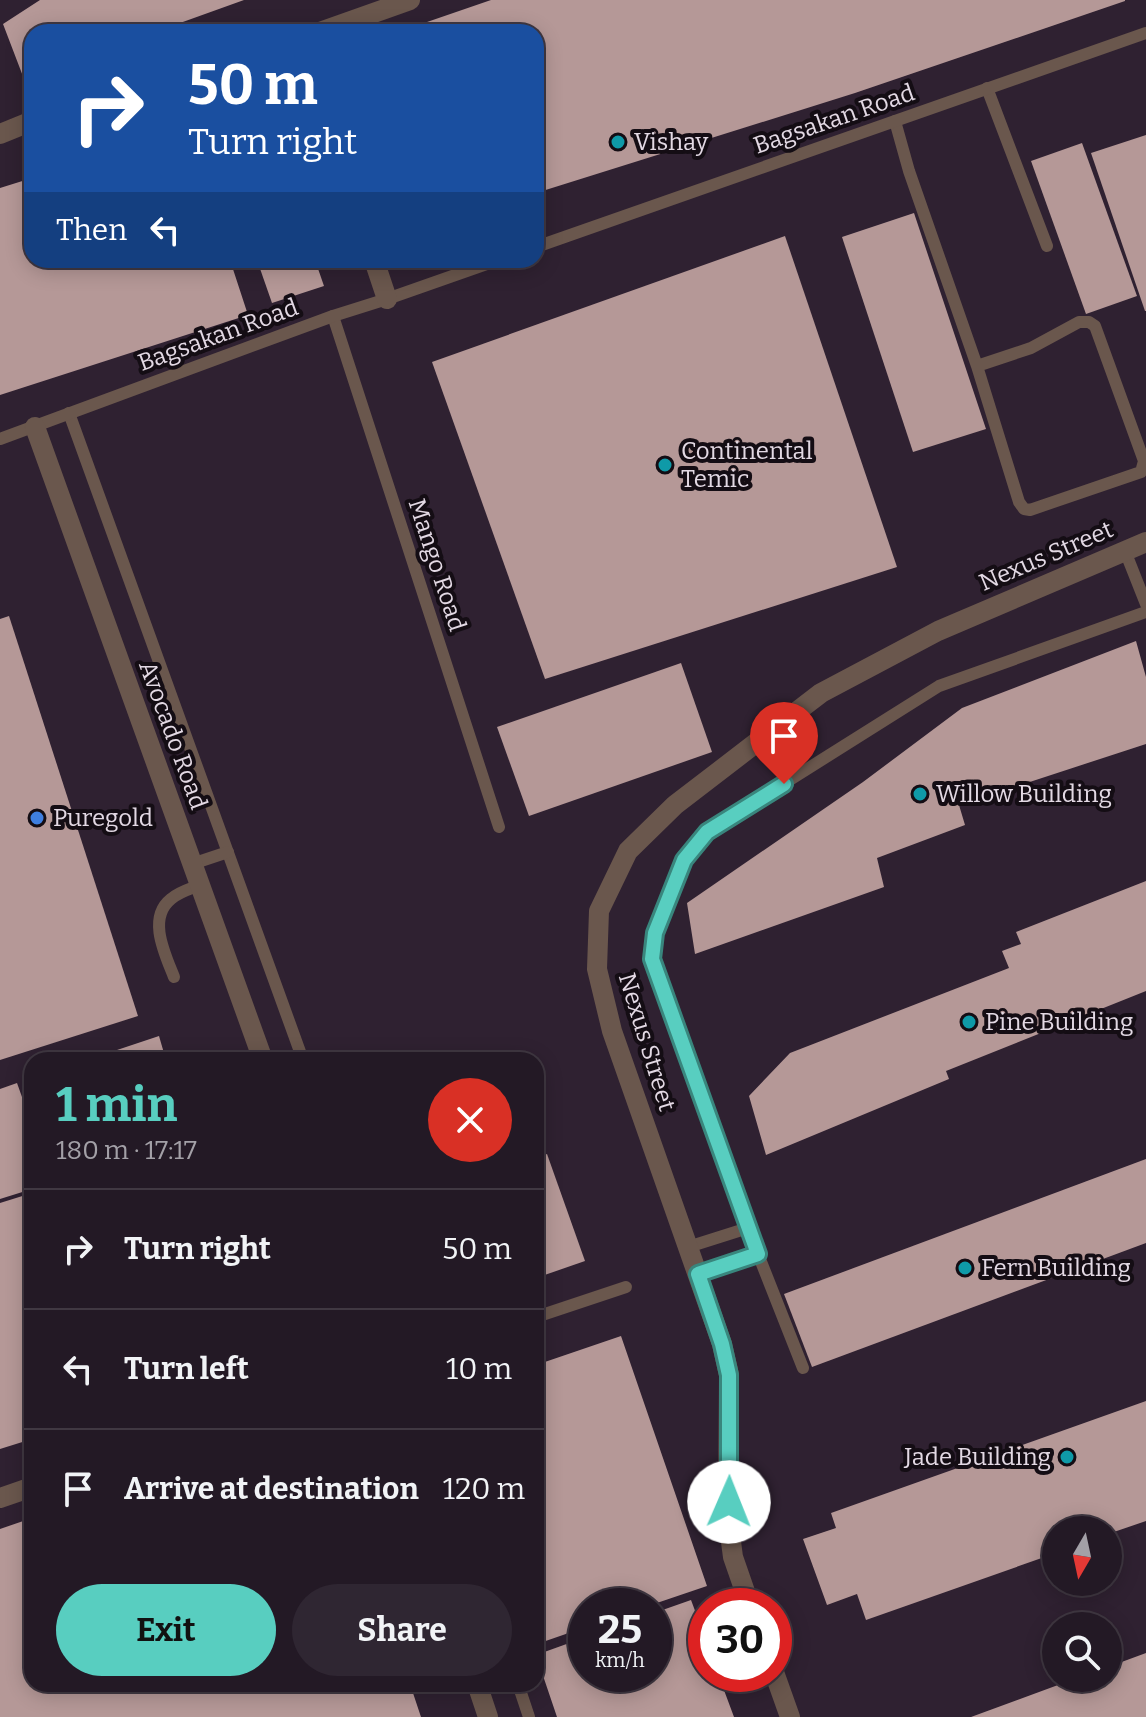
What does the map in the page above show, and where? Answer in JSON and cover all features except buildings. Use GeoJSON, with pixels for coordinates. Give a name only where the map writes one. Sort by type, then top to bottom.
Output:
{"type":"FeatureCollection","features":[{"type":"Feature","properties":{"kind":"street"},"geometry":{"type":"LineString","coordinates":[[342,24],[410,0]]}},
{"type":"Feature","properties":{"kind":"street"},"geometry":{"type":"LineString","coordinates":[[0,134],[24,124]]}},
{"type":"Feature","properties":{"kind":"street"},"geometry":{"type":"LineString","coordinates":[[377,268],[387,299]]}},
{"type":"Feature","properties":{"kind":"street","name":"Avocado Road"},"geometry":{"type":"LineString","coordinates":[[35,427],[260,1052]]}},
{"type":"Feature","properties":{"kind":"street","name":"Nexus Street"},"geometry":{"type":"LineString","coordinates":[[744,1588],[733,1557],[728,1519],[729,1375],[722,1344],[612,1031],[597,969],[599,911],[628,851],[675,805],[821,693],[938,631],[1146,542]]}},
{"type":"Feature","properties":{"kind":"street"},"geometry":{"type":"LineString","coordinates":[[0,1498],[24,1490]]}},
{"type":"Feature","properties":{"kind":"street"},"geometry":{"type":"LineString","coordinates":[[480,1692],[488,1717]]}},
{"type":"Feature","properties":{"kind":"street"},"geometry":{"type":"LineString","coordinates":[[781,1692],[790,1717]]}},
{"type":"Feature","properties":{"kind":"lane","name":"Bagsakan Road"},"geometry":{"type":"LineString","coordinates":[[544,244],[1146,33]]}},
{"type":"Feature","properties":{"kind":"lane"},"geometry":{"type":"LineString","coordinates":[[987,88],[1047,246]]}},
{"type":"Feature","properties":{"kind":"lane"},"geometry":{"type":"LineString","coordinates":[[895,121],[1019,502],[1024,509],[1030,510],[1141,472],[1144,461],[1095,326],[1089,322],[1079,322],[1031,348],[977,366]]}},
{"type":"Feature","properties":{"kind":"lane","name":"Bagsakan Road"},"geometry":{"type":"LineString","coordinates":[[0,439],[333,316],[475,268]]}},
{"type":"Feature","properties":{"kind":"lane","name":"Mango Road"},"geometry":{"type":"LineString","coordinates":[[333,316],[499,827]]}},
{"type":"Feature","properties":{"kind":"lane"},"geometry":{"type":"LineString","coordinates":[[69,413],[300,1052]]}},
{"type":"Feature","properties":{"kind":"lane"},"geometry":{"type":"LineString","coordinates":[[1125,551],[1146,604]]}},
{"type":"Feature","properties":{"kind":"lane"},"geometry":{"type":"LineString","coordinates":[[803,1368],[748,1228],[652,959],[655,933],[684,860],[707,832],[939,686],[1146,612]]}},
{"type":"Feature","properties":{"kind":"lane"},"geometry":{"type":"LineString","coordinates":[[192,864],[228,852]]}},
{"type":"Feature","properties":{"kind":"lane"},"geometry":{"type":"LineString","coordinates":[[174,977],[163,946],[160,914],[168,900],[200,885]]}},
{"type":"Feature","properties":{"kind":"lane"},"geometry":{"type":"LineString","coordinates":[[688,1247],[748,1228]]}},
{"type":"Feature","properties":{"kind":"lane"},"geometry":{"type":"LineString","coordinates":[[698,1274],[758,1254]]}},
{"type":"Feature","properties":{"kind":"lane"},"geometry":{"type":"LineString","coordinates":[[544,1314],[626,1287]]}},
{"type":"Feature","properties":{"kind":"lane"},"geometry":{"type":"LineString","coordinates":[[521,1692],[529,1717]]}},
{"type":"Feature","properties":{"kind":"place","name":"Vishay"},"geometry":{"type":"Point","coordinates":[618,142]}},
{"type":"Feature","properties":{"kind":"place","name":"Continental Temic"},"geometry":{"type":"Point","coordinates":[665,465]}},
{"type":"Feature","properties":{"kind":"place","name":"Willow Building"},"geometry":{"type":"Point","coordinates":[920,794]}},
{"type":"Feature","properties":{"kind":"place","name":"Puregold"},"geometry":{"type":"Point","coordinates":[37,818]}},
{"type":"Feature","properties":{"kind":"place","name":"Pine Building"},"geometry":{"type":"Point","coordinates":[969,1022]}},
{"type":"Feature","properties":{"kind":"place","name":"Fern Building"},"geometry":{"type":"Point","coordinates":[965,1268]}},
{"type":"Feature","properties":{"kind":"place","name":"Jade Building"},"geometry":{"type":"Point","coordinates":[1067,1457]}},
{"type":"Feature","properties":{"kind":"route"},"geometry":{"type":"LineString","coordinates":[[729,1502],[729,1375],[722,1344],[698,1274],[758,1254],[652,959],[655,933],[684,860],[707,832],[784,784]]}}]}
